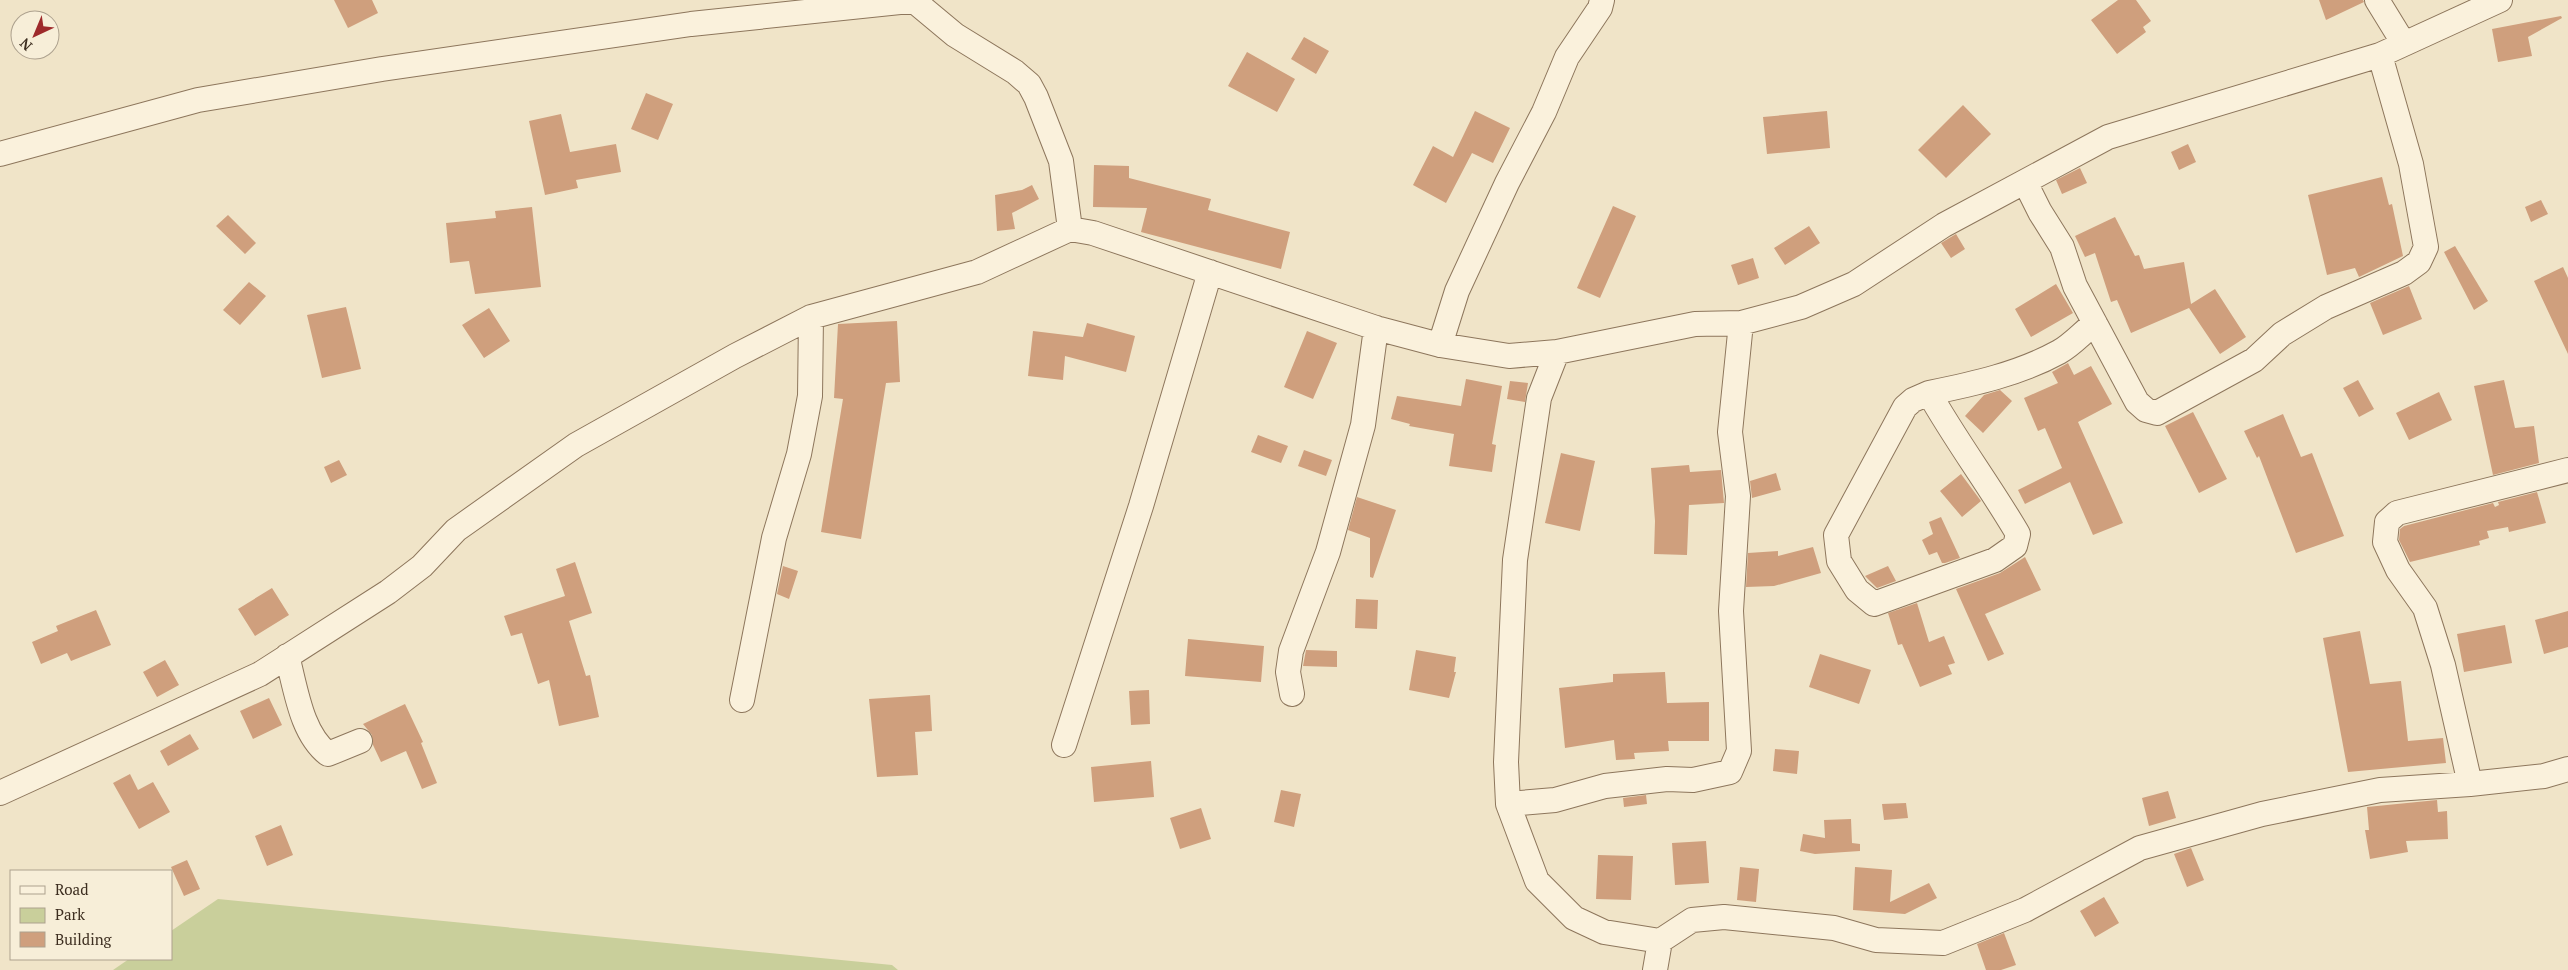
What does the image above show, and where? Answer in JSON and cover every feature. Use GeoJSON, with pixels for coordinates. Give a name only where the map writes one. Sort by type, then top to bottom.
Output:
{"type":"FeatureCollection","features":[{"type":"Feature","properties":{"kind":"street"},"geometry":{"type":"LineString","coordinates":[[0,154],[198,100],[372,71],[691,24],[915,0],[956,35],[1015,72],[1029,84],[1036,96],[1060,161],[1070,229]]}},
{"type":"Feature","properties":{"kind":"street"},"geometry":{"type":"LineString","coordinates":[[1440,345],[1457,291],[1506,183],[1544,112],[1567,57],[1600,8],[1602,0]]}},
{"type":"Feature","properties":{"kind":"street"},"geometry":{"type":"LineString","coordinates":[[2376,0],[2404,44]]}},
{"type":"Feature","properties":{"kind":"street"},"geometry":{"type":"LineString","coordinates":[[0,793],[260,674],[388,592],[422,566],[456,530],[576,445],[736,356],[811,317],[977,272],[1070,229],[1093,232],[1376,328],[1440,345],[1509,356],[1557,352],[1695,324],[1741,323],[1801,307],[1854,284],[1944,225],[2108,137],[2380,55],[2500,0]]}},
{"type":"Feature","properties":{"kind":"street"},"geometry":{"type":"LineString","coordinates":[[2025,182],[2040,212],[2062,247],[2075,286],[2137,402],[2146,410],[2157,413],[2254,360],[2282,334],[2326,307],[2404,273],[2419,262],[2426,247],[2411,164],[2380,55]]}},
{"type":"Feature","properties":{"kind":"street"},"geometry":{"type":"LineString","coordinates":[[1064,745],[1141,506],[1210,272]]}},
{"type":"Feature","properties":{"kind":"street"},"geometry":{"type":"LineString","coordinates":[[742,700],[774,538],[799,454],[810,396],[811,317]]}},
{"type":"Feature","properties":{"kind":"street"},"geometry":{"type":"LineString","coordinates":[[1508,804],[1555,800],[1605,786],[1666,779],[1693,780],[1730,772],[1739,751],[1731,612],[1738,496],[1730,432],[1741,323]]}},
{"type":"Feature","properties":{"kind":"street"},"geometry":{"type":"LineString","coordinates":[[1929,393],[1954,438],[2000,502],[2018,534],[2015,546],[1995,560],[1874,604],[1857,590],[1839,561],[1836,535],[1905,407],[1913,400],[1929,393],[1972,384],[2024,368],[2060,352],[2095,323]]}},
{"type":"Feature","properties":{"kind":"street"},"geometry":{"type":"LineString","coordinates":[[1292,694],[1288,672],[1291,652],[1328,552],[1363,425],[1376,328]]}},
{"type":"Feature","properties":{"kind":"street"},"geometry":{"type":"LineString","coordinates":[[1557,352],[1539,398],[1515,560],[1506,762],[1508,804],[1536,881],[1574,918],[1604,932],[1660,941],[1692,920],[1724,917],[1834,928],[1876,940],[1943,943],[2025,910],[2140,848],[2262,814],[2380,790],[2470,784],[2544,776],[2568,769]]}},
{"type":"Feature","properties":{"kind":"street"},"geometry":{"type":"LineString","coordinates":[[2470,784],[2443,665],[2426,608],[2398,570],[2385,542],[2387,522],[2397,513],[2568,470]]}},
{"type":"Feature","properties":{"kind":"street"},"geometry":{"type":"LineString","coordinates":[[287,656],[302,713],[317,745],[328,754],[360,741]]}},
{"type":"Feature","properties":{"kind":"street"},"geometry":{"type":"LineString","coordinates":[[1655,970],[1660,941]]}},
{"type":"Feature","properties":{"kind":"green space"},"geometry":{"type":"Polygon","coordinates":[[[218,899],[892,965],[898,970],[113,970],[128,960],[172,960],[172,930],[218,899]]]}},
{"type":"Feature","properties":{"kind":"building"},"geometry":{"type":"Polygon","coordinates":[[[334,0],[372,0],[378,13],[348,28],[334,0]]]}},
{"type":"Feature","properties":{"kind":"building"},"geometry":{"type":"Polygon","coordinates":[[[2118,0],[2136,0],[2151,21],[2143,27],[2146,32],[2117,54],[2091,20],[2118,0]]]}},
{"type":"Feature","properties":{"kind":"building"},"geometry":{"type":"Polygon","coordinates":[[[2319,0],[2363,0],[2364,2],[2326,20],[2319,0]]]}},
{"type":"Feature","properties":{"kind":"building"},"geometry":{"type":"Polygon","coordinates":[[[2561,16],[2562,18],[2528,37],[2532,56],[2498,62],[2492,29],[2561,16]]]}},
{"type":"Feature","properties":{"kind":"building"},"geometry":{"type":"Polygon","coordinates":[[[1304,37],[1329,51],[1316,74],[1291,59],[1304,37]]]}},
{"type":"Feature","properties":{"kind":"building"},"geometry":{"type":"Polygon","coordinates":[[[1247,52],[1295,79],[1277,112],[1228,86],[1247,52]]]}},
{"type":"Feature","properties":{"kind":"building"},"geometry":{"type":"Polygon","coordinates":[[[646,93],[673,104],[658,140],[631,129],[646,93]]]}},
{"type":"Feature","properties":{"kind":"building"},"geometry":{"type":"Polygon","coordinates":[[[1963,105],[1991,134],[1946,178],[1918,150],[1963,105]]]}},
{"type":"Feature","properties":{"kind":"building"},"geometry":{"type":"Polygon","coordinates":[[[1475,111],[1510,128],[1493,163],[1472,153],[1446,203],[1413,185],[1433,146],[1453,157],[1475,111]]]}},
{"type":"Feature","properties":{"kind":"building"},"geometry":{"type":"Polygon","coordinates":[[[1827,111],[1830,148],[1767,154],[1763,117],[1827,111]]]}},
{"type":"Feature","properties":{"kind":"building"},"geometry":{"type":"Polygon","coordinates":[[[561,114],[570,152],[616,144],[621,172],[576,180],[578,188],[545,195],[529,121],[561,114]]]}},
{"type":"Feature","properties":{"kind":"building"},"geometry":{"type":"Polygon","coordinates":[[[2188,144],[2196,162],[2179,170],[2171,152],[2188,144]]]}},
{"type":"Feature","properties":{"kind":"building"},"geometry":{"type":"Polygon","coordinates":[[[1094,165],[1129,166],[1129,178],[1211,199],[1208,210],[1290,232],[1281,269],[1141,232],[1147,208],[1093,207],[1094,165]]]}},
{"type":"Feature","properties":{"kind":"building"},"geometry":{"type":"Polygon","coordinates":[[[2080,168],[2087,183],[2062,194],[2056,180],[2080,168]]]}},
{"type":"Feature","properties":{"kind":"building"},"geometry":{"type":"Polygon","coordinates":[[[2382,177],[2389,205],[2392,204],[2403,256],[2359,277],[2355,268],[2327,275],[2308,195],[2382,177]]]}},
{"type":"Feature","properties":{"kind":"building"},"geometry":{"type":"Polygon","coordinates":[[[1032,185],[1039,199],[1012,213],[1015,229],[997,231],[995,195],[1022,190],[1032,185]]]}},
{"type":"Feature","properties":{"kind":"building"},"geometry":{"type":"Polygon","coordinates":[[[2541,200],[2548,214],[2531,222],[2525,207],[2541,200]]]}},
{"type":"Feature","properties":{"kind":"building"},"geometry":{"type":"Polygon","coordinates":[[[1613,206],[1636,216],[1600,298],[1577,288],[1613,206]]]}},
{"type":"Feature","properties":{"kind":"building"},"geometry":{"type":"Polygon","coordinates":[[[532,207],[541,287],[475,294],[469,261],[450,263],[446,223],[496,218],[495,211],[532,207]]]}},
{"type":"Feature","properties":{"kind":"building"},"geometry":{"type":"Polygon","coordinates":[[[228,215],[256,243],[245,254],[216,226],[228,215]]]}},
{"type":"Feature","properties":{"kind":"building"},"geometry":{"type":"Polygon","coordinates":[[[2115,217],[2135,256],[2139,255],[2144,269],[2184,262],[2191,304],[2215,289],[2246,337],[2220,354],[2189,308],[2131,333],[2117,300],[2111,302],[2095,253],[2085,257],[2075,236],[2115,217]]]}},
{"type":"Feature","properties":{"kind":"building"},"geometry":{"type":"Polygon","coordinates":[[[1809,226],[1820,243],[1785,265],[1774,248],[1809,226]]]}},
{"type":"Feature","properties":{"kind":"building"},"geometry":{"type":"Polygon","coordinates":[[[1956,234],[1965,249],[1951,258],[1941,243],[1956,234]]]}},
{"type":"Feature","properties":{"kind":"building"},"geometry":{"type":"Polygon","coordinates":[[[2455,246],[2488,301],[2474,310],[2444,252],[2455,246]]]}},
{"type":"Feature","properties":{"kind":"building"},"geometry":{"type":"Polygon","coordinates":[[[1753,258],[1759,278],[1738,285],[1731,265],[1753,258]]]}},
{"type":"Feature","properties":{"kind":"building"},"geometry":{"type":"Polygon","coordinates":[[[2563,267],[2568,278],[2568,354],[2534,281],[2563,267]]]}},
{"type":"Feature","properties":{"kind":"building"},"geometry":{"type":"Polygon","coordinates":[[[249,282],[266,296],[240,325],[223,310],[249,282]]]}},
{"type":"Feature","properties":{"kind":"building"},"geometry":{"type":"Polygon","coordinates":[[[2056,284],[2073,313],[2031,337],[2015,309],[2056,284]]]}},
{"type":"Feature","properties":{"kind":"building"},"geometry":{"type":"Polygon","coordinates":[[[2409,286],[2422,319],[2383,335],[2370,303],[2409,286]]]}},
{"type":"Feature","properties":{"kind":"building"},"geometry":{"type":"Polygon","coordinates":[[[346,307],[361,369],[322,378],[307,315],[346,307]]]}},
{"type":"Feature","properties":{"kind":"building"},"geometry":{"type":"Polygon","coordinates":[[[489,308],[510,341],[484,358],[462,325],[489,308]]]}},
{"type":"Feature","properties":{"kind":"building"},"geometry":{"type":"Polygon","coordinates":[[[897,321],[900,382],[886,383],[861,539],[821,532],[843,399],[834,398],[838,324],[897,321]]]}},
{"type":"Feature","properties":{"kind":"building"},"geometry":{"type":"Polygon","coordinates":[[[1087,323],[1135,336],[1126,372],[1065,356],[1063,380],[1028,376],[1033,331],[1083,337],[1087,323]]]}},
{"type":"Feature","properties":{"kind":"building"},"geometry":{"type":"Polygon","coordinates":[[[1307,331],[1337,343],[1313,399],[1284,387],[1307,331]]]}},
{"type":"Feature","properties":{"kind":"building"},"geometry":{"type":"Polygon","coordinates":[[[2068,363],[2074,375],[2091,366],[2112,404],[2078,422],[2123,523],[2093,535],[2070,482],[2025,504],[2018,490],[2062,468],[2045,428],[2038,431],[2024,398],[2058,383],[2052,372],[2068,363]]]}},
{"type":"Feature","properties":{"kind":"building"},"geometry":{"type":"Polygon","coordinates":[[[1466,379],[1502,386],[1492,444],[1496,445],[1492,472],[1449,466],[1454,434],[1409,426],[1410,424],[1391,419],[1397,396],[1461,406],[1466,379]]]}},
{"type":"Feature","properties":{"kind":"building"},"geometry":{"type":"Polygon","coordinates":[[[2358,380],[2374,409],[2359,417],[2343,388],[2358,380]]]}},
{"type":"Feature","properties":{"kind":"building"},"geometry":{"type":"Polygon","coordinates":[[[2504,380],[2515,428],[2534,426],[2539,463],[2493,475],[2474,386],[2504,380]]]}},
{"type":"Feature","properties":{"kind":"building"},"geometry":{"type":"Polygon","coordinates":[[[1510,381],[1528,383],[1525,402],[1507,399],[1510,381]]]}},
{"type":"Feature","properties":{"kind":"building"},"geometry":{"type":"Polygon","coordinates":[[[2000,390],[2012,401],[1983,433],[1965,416],[1984,395],[2000,390]]]}},
{"type":"Feature","properties":{"kind":"building"},"geometry":{"type":"Polygon","coordinates":[[[2439,392],[2452,420],[2409,440],[2396,413],[2439,392]]]}},
{"type":"Feature","properties":{"kind":"building"},"geometry":{"type":"Polygon","coordinates":[[[2193,412],[2227,479],[2199,493],[2165,426],[2193,412]]]}},
{"type":"Feature","properties":{"kind":"building"},"geometry":{"type":"Polygon","coordinates":[[[2283,414],[2301,457],[2312,453],[2344,536],[2296,553],[2259,456],[2257,458],[2244,431],[2283,414]]]}},
{"type":"Feature","properties":{"kind":"building"},"geometry":{"type":"Polygon","coordinates":[[[1258,435],[1288,446],[1281,463],[1251,452],[1258,435]]]}},
{"type":"Feature","properties":{"kind":"building"},"geometry":{"type":"Polygon","coordinates":[[[1304,450],[1332,460],[1326,476],[1298,466],[1304,450]]]}},
{"type":"Feature","properties":{"kind":"building"},"geometry":{"type":"Polygon","coordinates":[[[1561,453],[1595,461],[1580,531],[1545,523],[1561,453]]]}},
{"type":"Feature","properties":{"kind":"building"},"geometry":{"type":"Polygon","coordinates":[[[339,460],[347,475],[331,483],[324,467],[339,460]]]}},
{"type":"Feature","properties":{"kind":"building"},"geometry":{"type":"Polygon","coordinates":[[[1689,465],[1690,472],[1721,470],[1724,503],[1689,505],[1687,555],[1654,554],[1655,521],[1651,468],[1689,465]]]}},
{"type":"Feature","properties":{"kind":"building"},"geometry":{"type":"Polygon","coordinates":[[[1776,473],[1781,490],[1752,498],[1750,481],[1776,473]]]}},
{"type":"Feature","properties":{"kind":"building"},"geometry":{"type":"Polygon","coordinates":[[[1961,474],[1981,501],[1962,517],[1940,491],[1961,474]]]}},
{"type":"Feature","properties":{"kind":"building"},"geometry":{"type":"Polygon","coordinates":[[[2537,492],[2546,523],[2509,532],[2508,527],[2487,531],[2489,538],[2479,541],[2480,545],[2410,562],[2399,540],[2400,529],[2404,526],[2493,503],[2495,507],[2499,505],[2498,502],[2537,492]]]}},
{"type":"Feature","properties":{"kind":"building"},"geometry":{"type":"Polygon","coordinates":[[[1357,497],[1396,510],[1373,578],[1370,577],[1370,538],[1348,530],[1357,497]]]}},
{"type":"Feature","properties":{"kind":"building"},"geometry":{"type":"Polygon","coordinates":[[[1941,517],[1960,558],[1945,563],[1942,563],[1937,552],[1929,555],[1922,540],[1933,534],[1929,522],[1941,517]]]}},
{"type":"Feature","properties":{"kind":"building"},"geometry":{"type":"Polygon","coordinates":[[[1813,547],[1821,573],[1774,586],[1746,587],[1748,553],[1778,551],[1778,556],[1813,547]]]}},
{"type":"Feature","properties":{"kind":"building"},"geometry":{"type":"Polygon","coordinates":[[[2025,557],[2041,590],[1985,614],[2004,654],[1988,661],[1956,589],[2000,573],[2025,557]]]}},
{"type":"Feature","properties":{"kind":"building"},"geometry":{"type":"Polygon","coordinates":[[[575,562],[592,613],[569,621],[586,676],[590,675],[599,717],[559,726],[549,680],[538,684],[522,633],[511,636],[504,616],[565,596],[556,569],[575,562]]]}},
{"type":"Feature","properties":{"kind":"building"},"geometry":{"type":"Polygon","coordinates":[[[783,566],[798,571],[789,599],[777,594],[783,566]]]}},
{"type":"Feature","properties":{"kind":"building"},"geometry":{"type":"Polygon","coordinates":[[[1888,566],[1896,581],[1877,588],[1865,576],[1888,566]]]}},
{"type":"Feature","properties":{"kind":"building"},"geometry":{"type":"Polygon","coordinates":[[[272,588],[289,615],[255,636],[238,609],[272,588]]]}},
{"type":"Feature","properties":{"kind":"building"},"geometry":{"type":"Polygon","coordinates":[[[1356,599],[1378,600],[1377,629],[1355,628],[1356,599]]]}},
{"type":"Feature","properties":{"kind":"building"},"geometry":{"type":"Polygon","coordinates":[[[1917,603],[1929,642],[1944,636],[1955,663],[1948,665],[1952,674],[1920,687],[1902,644],[1898,645],[1888,613],[1917,603]]]}},
{"type":"Feature","properties":{"kind":"building"},"geometry":{"type":"Polygon","coordinates":[[[96,610],[111,645],[71,661],[67,653],[41,664],[32,642],[58,631],[56,626],[96,610]]]}},
{"type":"Feature","properties":{"kind":"building"},"geometry":{"type":"Polygon","coordinates":[[[2568,611],[2568,647],[2544,654],[2535,620],[2568,611]]]}},
{"type":"Feature","properties":{"kind":"building"},"geometry":{"type":"Polygon","coordinates":[[[2505,625],[2512,663],[2464,672],[2457,634],[2505,625]]]}},
{"type":"Feature","properties":{"kind":"building"},"geometry":{"type":"Polygon","coordinates":[[[2360,631],[2370,684],[2401,681],[2408,741],[2443,738],[2446,763],[2348,772],[2323,638],[2360,631]]]}},
{"type":"Feature","properties":{"kind":"building"},"geometry":{"type":"Polygon","coordinates":[[[1188,639],[1264,646],[1261,682],[1185,676],[1188,639]]]}},
{"type":"Feature","properties":{"kind":"building"},"geometry":{"type":"Polygon","coordinates":[[[1306,650],[1337,651],[1337,667],[1303,666],[1306,650]]]}},
{"type":"Feature","properties":{"kind":"building"},"geometry":{"type":"Polygon","coordinates":[[[1416,650],[1456,657],[1454,672],[1456,672],[1449,698],[1409,690],[1416,650]]]}},
{"type":"Feature","properties":{"kind":"building"},"geometry":{"type":"Polygon","coordinates":[[[1820,654],[1871,670],[1859,704],[1809,687],[1820,654]]]}},
{"type":"Feature","properties":{"kind":"building"},"geometry":{"type":"Polygon","coordinates":[[[165,660],[179,685],[157,697],[143,672],[165,660]]]}},
{"type":"Feature","properties":{"kind":"building"},"geometry":{"type":"Polygon","coordinates":[[[1665,672],[1667,703],[1709,702],[1709,741],[1668,741],[1669,751],[1634,753],[1635,759],[1616,760],[1614,740],[1565,748],[1559,688],[1613,682],[1613,674],[1665,672]]]}},
{"type":"Feature","properties":{"kind":"building"},"geometry":{"type":"Polygon","coordinates":[[[1149,690],[1150,724],[1131,725],[1129,691],[1149,690]]]}},
{"type":"Feature","properties":{"kind":"building"},"geometry":{"type":"Polygon","coordinates":[[[930,695],[932,731],[915,732],[918,775],[877,777],[869,699],[930,695]]]}},
{"type":"Feature","properties":{"kind":"building"},"geometry":{"type":"Polygon","coordinates":[[[269,698],[282,725],[253,739],[240,711],[269,698]]]}},
{"type":"Feature","properties":{"kind":"building"},"geometry":{"type":"Polygon","coordinates":[[[405,704],[423,742],[421,743],[437,783],[422,789],[406,751],[381,762],[373,745],[372,735],[363,724],[405,704]]]}},
{"type":"Feature","properties":{"kind":"building"},"geometry":{"type":"Polygon","coordinates":[[[190,734],[199,749],[168,766],[160,751],[190,734]]]}},
{"type":"Feature","properties":{"kind":"building"},"geometry":{"type":"Polygon","coordinates":[[[1775,749],[1799,751],[1797,774],[1773,771],[1775,749]]]}},
{"type":"Feature","properties":{"kind":"building"},"geometry":{"type":"Polygon","coordinates":[[[1151,761],[1154,797],[1094,802],[1091,767],[1151,761]]]}},
{"type":"Feature","properties":{"kind":"building"},"geometry":{"type":"Polygon","coordinates":[[[130,774],[138,790],[153,782],[170,812],[139,829],[113,783],[130,774]]]}},
{"type":"Feature","properties":{"kind":"building"},"geometry":{"type":"Polygon","coordinates":[[[1281,790],[1301,794],[1294,827],[1274,822],[1281,790]]]}},
{"type":"Feature","properties":{"kind":"building"},"geometry":{"type":"Polygon","coordinates":[[[2168,791],[2176,818],[2149,826],[2142,798],[2168,791]]]}},
{"type":"Feature","properties":{"kind":"building"},"geometry":{"type":"Polygon","coordinates":[[[1646,795],[1647,804],[1624,807],[1623,798],[1646,795]]]}},
{"type":"Feature","properties":{"kind":"building"},"geometry":{"type":"Polygon","coordinates":[[[2437,800],[2438,812],[2447,811],[2448,839],[2406,841],[2408,852],[2370,859],[2365,830],[2369,830],[2367,807],[2437,800]]]}},
{"type":"Feature","properties":{"kind":"building"},"geometry":{"type":"Polygon","coordinates":[[[1906,803],[1908,818],[1884,820],[1882,804],[1906,803]]]}},
{"type":"Feature","properties":{"kind":"building"},"geometry":{"type":"Polygon","coordinates":[[[1201,808],[1211,839],[1180,849],[1170,818],[1201,808]]]}},
{"type":"Feature","properties":{"kind":"building"},"geometry":{"type":"Polygon","coordinates":[[[1851,819],[1852,843],[1860,844],[1860,851],[1815,854],[1800,851],[1803,834],[1825,838],[1824,820],[1851,819]]]}},
{"type":"Feature","properties":{"kind":"building"},"geometry":{"type":"Polygon","coordinates":[[[281,825],[293,855],[267,866],[255,836],[281,825]]]}},
{"type":"Feature","properties":{"kind":"building"},"geometry":{"type":"Polygon","coordinates":[[[1706,841],[1709,883],[1675,885],[1672,843],[1706,841]]]}},
{"type":"Feature","properties":{"kind":"building"},"geometry":{"type":"Polygon","coordinates":[[[2191,848],[2204,880],[2187,887],[2174,854],[2191,848]]]}},
{"type":"Feature","properties":{"kind":"building"},"geometry":{"type":"Polygon","coordinates":[[[1598,855],[1633,856],[1631,900],[1596,899],[1598,855]]]}},
{"type":"Feature","properties":{"kind":"building"},"geometry":{"type":"Polygon","coordinates":[[[187,860],[200,889],[184,896],[171,867],[187,860]]]}},
{"type":"Feature","properties":{"kind":"building"},"geometry":{"type":"Polygon","coordinates":[[[1740,867],[1759,869],[1756,902],[1737,900],[1740,867]]]}},
{"type":"Feature","properties":{"kind":"building"},"geometry":{"type":"Polygon","coordinates":[[[1855,867],[1892,870],[1890,902],[1929,883],[1937,898],[1905,914],[1853,910],[1855,867]]]}},
{"type":"Feature","properties":{"kind":"building"},"geometry":{"type":"Polygon","coordinates":[[[2104,897],[2119,923],[2095,937],[2080,911],[2104,897]]]}},
{"type":"Feature","properties":{"kind":"building"},"geometry":{"type":"Polygon","coordinates":[[[2004,933],[2016,965],[2001,970],[1986,970],[1977,944],[2004,933]]]}}]}
